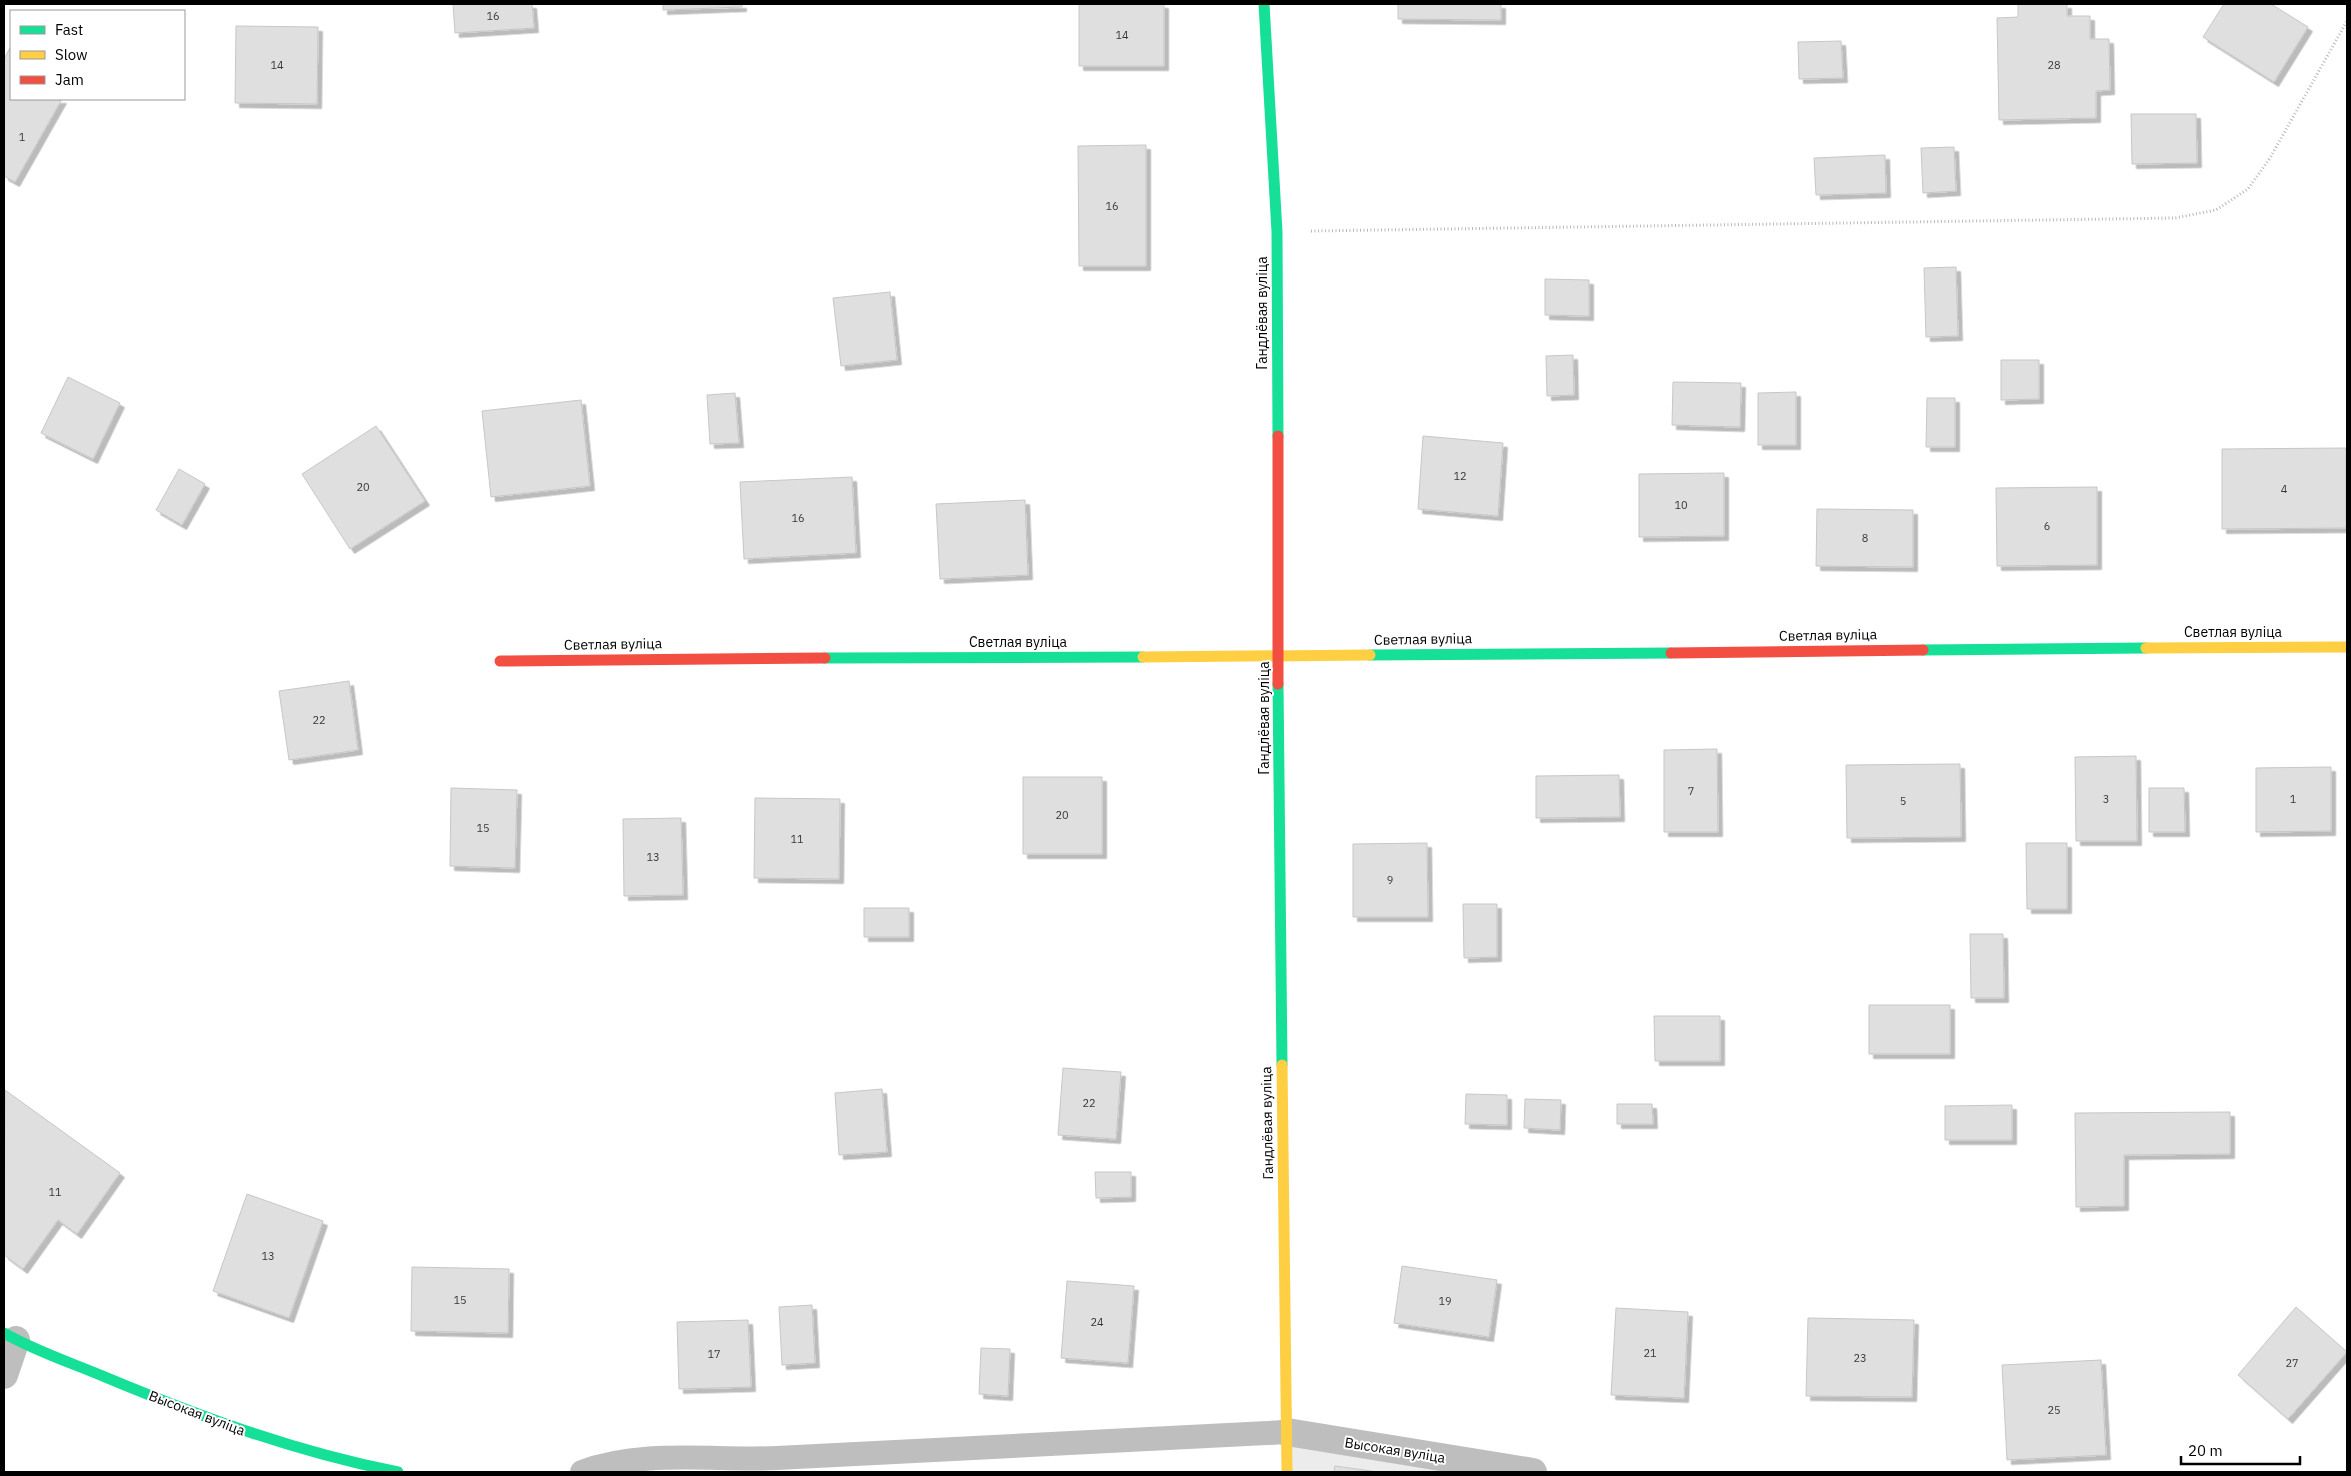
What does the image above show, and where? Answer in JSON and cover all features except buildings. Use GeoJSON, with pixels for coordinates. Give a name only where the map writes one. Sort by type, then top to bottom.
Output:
{"type":"FeatureCollection","features":[{"type":"Feature","properties":{"kind":"street","name":"Гандлёвая вуліца"},"geometry":{"type":"LineString","coordinates":[[1264,4],[1277,232],[1279,866],[1287,1472]]}},
{"type":"Feature","properties":{"kind":"street","name":"Светлая вуліца"},"geometry":{"type":"LineString","coordinates":[[500,661],[813,657],[1279,656],[1981,648],[2347,647]]}},
{"type":"Feature","properties":{"kind":"street","name":"Высокая вуліца"},"geometry":{"type":"LineString","coordinates":[[10,1336],[237,1429],[313,1453],[398,1472]]}},
{"type":"Feature","properties":{"kind":"street"},"geometry":{"type":"LineString","coordinates":[[4,1375],[10,1336]]}},
{"type":"Feature","properties":{"kind":"street","name":"Высокая вуліца"},"geometry":{"type":"LineString","coordinates":[[1287,1432],[1533,1472]]}},
{"type":"Feature","properties":{"kind":"lane"},"geometry":{"type":"LineString","coordinates":[[582,1472],[625,1461],[667,1458],[762,1458],[1287,1432]]}},
{"type":"Feature","properties":{"kind":"path"},"geometry":{"type":"LineString","coordinates":[[1277,232],[2175,218],[2216,210],[2248,189],[2270,158],[2347,21]]}},
{"type":"Feature","properties":{"kind":"shaded area"},"geometry":{"type":"Polygon","coordinates":[[[1287,1432],[1533,1472],[1287,1472],[1287,1432]]]}},
{"type":"Feature","properties":{"kind":"traffic: fast"},"geometry":{"type":"LineString","coordinates":[[1264,4],[1277,232],[1278,436]]}},
{"type":"Feature","properties":{"kind":"traffic: fast"},"geometry":{"type":"LineString","coordinates":[[1923,650],[2146,648]]}},
{"type":"Feature","properties":{"kind":"traffic: fast"},"geometry":{"type":"LineString","coordinates":[[1370,655],[1671,653]]}},
{"type":"Feature","properties":{"kind":"traffic: fast"},"geometry":{"type":"LineString","coordinates":[[825,658],[1143,657]]}},
{"type":"Feature","properties":{"kind":"traffic: fast"},"geometry":{"type":"LineString","coordinates":[[1278,684],[1282,1065]]}},
{"type":"Feature","properties":{"kind":"traffic: fast"},"geometry":{"type":"LineString","coordinates":[[4,1333],[28,1346],[141,1392],[249,1432],[360,1464],[398,1472]]}},
{"type":"Feature","properties":{"kind":"traffic: slow"},"geometry":{"type":"LineString","coordinates":[[2146,648],[2347,647]]}},
{"type":"Feature","properties":{"kind":"traffic: slow"},"geometry":{"type":"LineString","coordinates":[[1143,657],[1370,655]]}},
{"type":"Feature","properties":{"kind":"traffic: slow"},"geometry":{"type":"LineString","coordinates":[[1282,1065],[1287,1472]]}},
{"type":"Feature","properties":{"kind":"traffic: jam"},"geometry":{"type":"LineString","coordinates":[[1278,436],[1278,684]]}},
{"type":"Feature","properties":{"kind":"traffic: jam"},"geometry":{"type":"LineString","coordinates":[[1671,653],[1923,650]]}},
{"type":"Feature","properties":{"kind":"traffic: jam"},"geometry":{"type":"LineString","coordinates":[[500,661],[825,658]]}}]}
